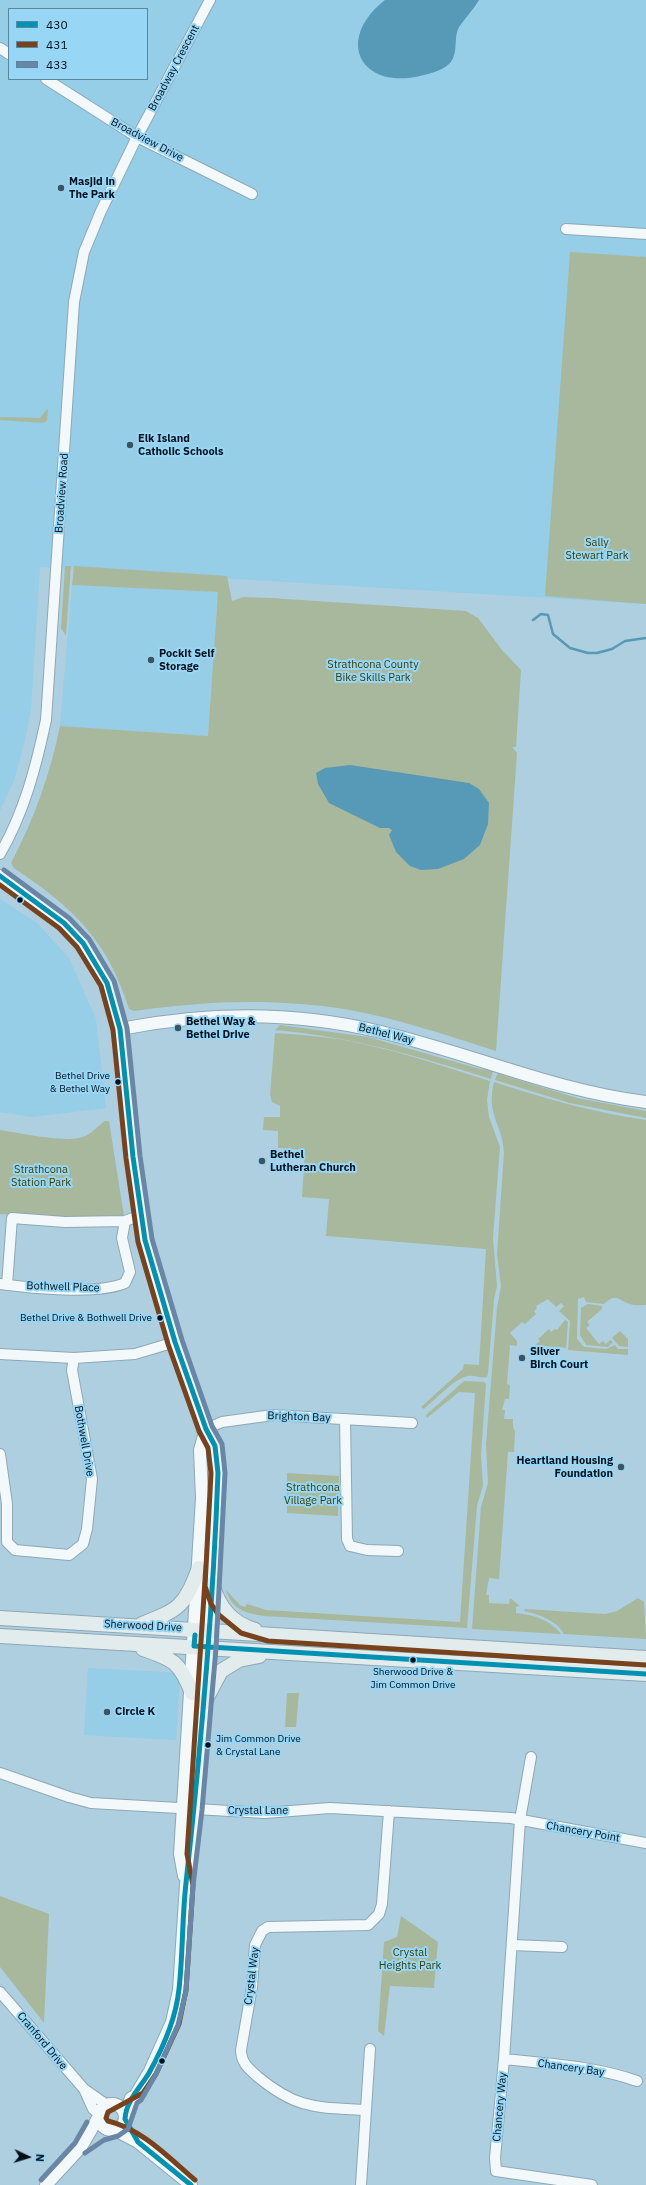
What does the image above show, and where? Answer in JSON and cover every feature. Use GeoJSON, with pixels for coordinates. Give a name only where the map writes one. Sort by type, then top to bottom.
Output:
{"type":"FeatureCollection","features":[{"type":"Feature","properties":{"kind":"main road"},"geometry":{"type":"LineString","coordinates":[[138,1626],[173,1612],[189,1594],[199,1568]]}},
{"type":"Feature","properties":{"kind":"main road"},"geometry":{"type":"LineString","coordinates":[[212,1584],[217,1601],[229,1615],[244,1627],[268,1634]]}},
{"type":"Feature","properties":{"kind":"main road","name":"Sherwood Drive"},"geometry":{"type":"LineString","coordinates":[[0,1618],[646,1658]]}},
{"type":"Feature","properties":{"kind":"main road","name":"Sherwood Drive"},"geometry":{"type":"LineString","coordinates":[[0,1636],[194,1646],[646,1674]]}},
{"type":"Feature","properties":{"kind":"main road"},"geometry":{"type":"LineString","coordinates":[[126,1643],[168,1657],[174,1661],[186,1677],[192,1693]]}},
{"type":"Feature","properties":{"kind":"main road"},"geometry":{"type":"LineString","coordinates":[[204,1703],[221,1671],[239,1660],[272,1652]]}},
{"type":"Feature","properties":{"kind":"street","name":"Broadway Crescent"},"geometry":{"type":"LineString","coordinates":[[137,137],[210,0]]}},
{"type":"Feature","properties":{"kind":"street","name":"Broadview Drive"},"geometry":{"type":"LineString","coordinates":[[48,80],[137,137],[252,194]]}},
{"type":"Feature","properties":{"kind":"street","name":"Broadview Road"},"geometry":{"type":"LineString","coordinates":[[0,854],[11,836],[22,809],[39,754],[46,720],[74,302],[84,252],[100,211],[137,137]]}},
{"type":"Feature","properties":{"kind":"street"},"geometry":{"type":"LineString","coordinates":[[566,229],[646,234]]}},
{"type":"Feature","properties":{"kind":"street"},"geometry":{"type":"LineString","coordinates":[[0,876],[51,912],[83,943],[106,983],[120,1029],[133,1157],[145,1240],[175,1342],[206,1429],[215,1446],[218,1473],[210,1630],[204,1703],[189,1809]]}},
{"type":"Feature","properties":{"kind":"street","name":"Bethel Way"},"geometry":{"type":"LineString","coordinates":[[120,1029],[197,1017],[242,1015],[286,1016],[334,1022],[381,1032],[598,1094],[646,1102]]}},
{"type":"Feature","properties":{"kind":"street","name":"Bothwell Place"},"geometry":{"type":"LineString","coordinates":[[125,1221],[122,1238],[130,1272],[125,1283],[109,1288],[87,1289],[3,1285],[12,1218],[65,1222],[125,1221],[141,1215]]}},
{"type":"Feature","properties":{"kind":"street"},"geometry":{"type":"LineString","coordinates":[[0,1354],[74,1358],[135,1354],[175,1342]]}},
{"type":"Feature","properties":{"kind":"street","name":"Bothwell Drive"},"geometry":{"type":"LineString","coordinates":[[0,1454],[8,1504],[7,1542],[15,1550],[69,1555],[83,1544],[87,1529],[92,1479],[72,1370],[74,1358]]}},
{"type":"Feature","properties":{"kind":"street","name":"Brighton Bay"},"geometry":{"type":"LineString","coordinates":[[206,1429],[222,1422],[272,1415],[412,1423]]}},
{"type":"Feature","properties":{"kind":"street","name":"Brighton Bay"},"geometry":{"type":"LineString","coordinates":[[345,1419],[347,1539],[350,1546],[367,1550],[398,1551]]}},
{"type":"Feature","properties":{"kind":"street"},"geometry":{"type":"LineString","coordinates":[[81,2147],[123,2124],[131,2098],[135,2096],[138,2088],[150,2071],[172,2022],[179,1990],[186,1885],[192,1693],[202,1498],[200,1450],[206,1429]]}},
{"type":"Feature","properties":{"kind":"street","name":"Chancery Way"},"geometry":{"type":"LineString","coordinates":[[531,1758],[520,1820],[504,2059],[495,2158],[496,2171],[592,2185]]}},
{"type":"Feature","properties":{"kind":"street","name":"Crystal Lane"},"geometry":{"type":"LineString","coordinates":[[0,1773],[91,1803],[265,1813],[330,1808],[511,1818],[520,1820]]}},
{"type":"Feature","properties":{"kind":"street","name":"Crystal Way"},"geometry":{"type":"LineString","coordinates":[[366,2110],[306,2106],[288,2099],[276,2092],[249,2069],[241,2057],[241,2050],[252,1987],[258,1938],[262,1931],[268,1928],[368,1925],[374,1921],[379,1914],[382,1904],[389,1811]]}},
{"type":"Feature","properties":{"kind":"street","name":"Chancery Point"},"geometry":{"type":"LineString","coordinates":[[520,1820],[646,1843]]}},
{"type":"Feature","properties":{"kind":"street"},"geometry":{"type":"LineString","coordinates":[[512,1945],[562,1947]]}},
{"type":"Feature","properties":{"kind":"street","name":"Cranford Drive"},"geometry":{"type":"LineString","coordinates":[[0,1992],[104,2111]]}},
{"type":"Feature","properties":{"kind":"street"},"geometry":{"type":"LineString","coordinates":[[361,2185],[370,2049]]}},
{"type":"Feature","properties":{"kind":"street","name":"Chancery Bay"},"geometry":{"type":"LineString","coordinates":[[504,2059],[573,2066],[618,2075],[637,2081]]}},
{"type":"Feature","properties":{"kind":"street"},"geometry":{"type":"LineString","coordinates":[[46,2185],[81,2147],[104,2111],[138,2088]]}},
{"type":"Feature","properties":{"kind":"street"},"geometry":{"type":"LineString","coordinates":[[104,2111],[118,2106],[138,2142]]}},
{"type":"Feature","properties":{"kind":"street"},"geometry":{"type":"LineString","coordinates":[[104,2111],[103,2127],[138,2142],[191,2185]]}},
{"type":"Feature","properties":{"kind":"shaded area"},"geometry":{"type":"Polygon","coordinates":[[[0,0],[646,0],[646,604],[40,567],[31,709],[25,740],[14,781],[0,811],[0,0]]]}},
{"type":"Feature","properties":{"kind":"shaded area"},"geometry":{"type":"Polygon","coordinates":[[[385,0],[479,0],[457,31],[454,56],[449,64],[441,70],[424,75],[402,78],[384,76],[371,70],[362,59],[358,46],[360,31],[369,16],[385,0]]]}},
{"type":"Feature","properties":{"kind":"shaded area"},"geometry":{"type":"Polygon","coordinates":[[[72,585],[218,592],[208,736],[60,726],[72,585]]]}},
{"type":"Feature","properties":{"kind":"shaded area"},"geometry":{"type":"Polygon","coordinates":[[[350,765],[469,783],[479,789],[489,803],[488,824],[480,845],[464,859],[438,869],[421,870],[410,866],[396,852],[389,835],[392,830],[389,828],[380,828],[329,803],[318,784],[316,773],[325,768],[350,765]]]}},
{"type":"Feature","properties":{"kind":"shaded area"},"geometry":{"type":"Polygon","coordinates":[[[0,899],[37,923],[69,958],[96,1019],[106,1108],[32,1117],[0,1112],[0,899]]]}},
{"type":"Feature","properties":{"kind":"shaded area"},"geometry":{"type":"Polygon","coordinates":[[[88,1668],[180,1673],[176,1740],[84,1735],[88,1668]]]}},
{"type":"Feature","properties":{"kind":"green space","name":"Sally Stewart Park"},"geometry":{"type":"Polygon","coordinates":[[[570,252],[646,257],[646,604],[545,596],[570,252]]]}},
{"type":"Feature","properties":{"kind":"green space"},"geometry":{"type":"Polygon","coordinates":[[[48,408],[47,421],[43,423],[0,420],[0,417],[40,418],[48,408]]]}},
{"type":"Feature","properties":{"kind":"green space"},"geometry":{"type":"Polygon","coordinates":[[[65,566],[71,566],[66,636],[61,628],[65,566]]]}},
{"type":"Feature","properties":{"kind":"green space","name":"Strathcona County Bike Skills Park"},"geometry":{"type":"Polygon","coordinates":[[[74,566],[227,576],[232,601],[243,597],[271,598],[466,611],[478,618],[502,650],[521,670],[516,747],[512,747],[517,753],[496,1051],[421,1027],[383,1017],[344,1009],[318,1006],[291,1003],[239,1002],[187,1005],[134,1011],[129,1009],[120,984],[99,944],[71,912],[54,897],[14,868],[11,863],[34,813],[46,779],[60,726],[208,736],[218,592],[72,585],[74,566]]]}},
{"type":"Feature","properties":{"kind":"green space"},"geometry":{"type":"Polygon","coordinates":[[[280,1025],[368,1037],[480,1069],[493,1070],[491,1079],[385,1048],[332,1037],[275,1030],[280,1025]]]}},
{"type":"Feature","properties":{"kind":"green space"},"geometry":{"type":"Polygon","coordinates":[[[275,1033],[330,1038],[363,1044],[411,1056],[490,1081],[487,1100],[489,1117],[500,1147],[493,1238],[497,1286],[494,1299],[488,1373],[487,1377],[482,1378],[468,1376],[457,1380],[424,1409],[421,1407],[463,1369],[464,1364],[479,1365],[486,1249],[326,1236],[329,1199],[302,1197],[305,1150],[278,1148],[278,1131],[263,1130],[264,1117],[280,1117],[280,1106],[272,1102],[270,1095],[275,1033]]]}},
{"type":"Feature","properties":{"kind":"green space"},"geometry":{"type":"Polygon","coordinates":[[[498,1072],[505,1076],[577,1098],[646,1111],[646,1118],[570,1103],[495,1080],[498,1072]]]}},
{"type":"Feature","properties":{"kind":"green space"},"geometry":{"type":"Polygon","coordinates":[[[494,1082],[569,1104],[646,1120],[646,1305],[632,1305],[617,1298],[612,1298],[604,1304],[586,1302],[584,1297],[578,1299],[577,1339],[584,1347],[606,1349],[615,1345],[618,1349],[628,1349],[628,1355],[568,1350],[570,1321],[559,1311],[564,1306],[561,1303],[556,1307],[548,1299],[536,1306],[537,1308],[534,1311],[536,1314],[525,1324],[522,1322],[510,1333],[517,1341],[517,1346],[510,1345],[507,1384],[510,1385],[509,1399],[505,1399],[502,1410],[505,1410],[504,1419],[513,1419],[513,1427],[515,1431],[514,1452],[508,1452],[499,1579],[489,1578],[486,1595],[489,1595],[489,1603],[509,1604],[510,1598],[520,1606],[516,1607],[516,1613],[529,1615],[546,1621],[561,1634],[472,1629],[481,1507],[488,1483],[486,1444],[497,1308],[501,1286],[497,1254],[504,1152],[503,1142],[493,1111],[492,1093],[494,1082]]]}},
{"type":"Feature","properties":{"kind":"green space","name":"Strathcona Station Park"},"geometry":{"type":"Polygon","coordinates":[[[105,1121],[109,1121],[124,1216],[112,1221],[0,1214],[0,1130],[42,1137],[75,1139],[86,1136],[105,1121]]]}},
{"type":"Feature","properties":{"kind":"green space"},"geometry":{"type":"Polygon","coordinates":[[[588,1304],[602,1306],[602,1309],[587,1322],[590,1325],[586,1328],[599,1344],[603,1341],[606,1344],[610,1340],[613,1342],[608,1347],[586,1345],[580,1335],[581,1308],[588,1304]]]}},
{"type":"Feature","properties":{"kind":"green space"},"geometry":{"type":"Polygon","coordinates":[[[565,1320],[568,1322],[566,1348],[535,1345],[540,1341],[538,1339],[549,1329],[551,1332],[555,1329],[557,1330],[565,1320]]]}},
{"type":"Feature","properties":{"kind":"green space"},"geometry":{"type":"Polygon","coordinates":[[[620,1331],[628,1339],[628,1347],[619,1346],[612,1338],[620,1331]]]}},
{"type":"Feature","properties":{"kind":"green space"},"geometry":{"type":"Polygon","coordinates":[[[464,1381],[484,1382],[486,1384],[481,1455],[483,1485],[477,1506],[467,1628],[264,1616],[250,1613],[235,1606],[226,1590],[240,1605],[245,1607],[247,1604],[266,1610],[460,1622],[475,1393],[459,1392],[427,1418],[426,1415],[464,1381]]]}},
{"type":"Feature","properties":{"kind":"green space","name":"Strathcona Village Park"},"geometry":{"type":"Polygon","coordinates":[[[287,1473],[339,1476],[338,1516],[287,1513],[287,1473]]]}},
{"type":"Feature","properties":{"kind":"green space"},"geometry":{"type":"Polygon","coordinates":[[[638,1598],[644,1602],[646,1639],[564,1634],[557,1625],[542,1616],[524,1611],[525,1609],[605,1614],[617,1611],[638,1598]]]}},
{"type":"Feature","properties":{"kind":"green space"},"geometry":{"type":"Polygon","coordinates":[[[287,1693],[299,1693],[296,1727],[285,1727],[287,1693]]]}},
{"type":"Feature","properties":{"kind":"green space"},"geometry":{"type":"Polygon","coordinates":[[[0,1896],[49,1914],[44,2023],[0,1967],[0,1896]]]}},
{"type":"Feature","properties":{"kind":"green space","name":"Crystal Heights Park"},"geometry":{"type":"Polygon","coordinates":[[[401,1916],[438,1942],[434,1988],[390,1986],[384,2036],[378,2031],[384,1942],[397,1937],[401,1916]]]}},
{"type":"Feature","properties":{"kind":"waterway"},"geometry":{"type":"LineString","coordinates":[[533,620],[541,614],[548,615],[553,634],[570,648],[588,653],[597,653],[612,649],[625,641],[646,638]]}},
{"type":"Feature","properties":{"kind":"transit line","name":"433"},"geometry":{"type":"LineString","coordinates":[[4,870],[69,918],[89,939],[114,981],[127,1028],[140,1156],[152,1239],[182,1340],[212,1426],[222,1444],[225,1473],[216,1648],[202,1810],[193,1886],[186,1991],[178,2025],[156,2074],[141,2100],[137,2103],[128,2129],[118,2136],[104,2140],[85,2153]]}},
{"type":"Feature","properties":{"kind":"transit line","name":"430"},"geometry":{"type":"LineString","coordinates":[[0,876],[64,923],[83,943],[107,983],[120,1029],[133,1157],[145,1240],[175,1342],[206,1429],[215,1446],[218,1473],[210,1627],[197,1781],[185,1896],[179,1989],[172,2022],[164,2043],[149,2073],[131,2100],[125,2119],[138,2142],[191,2185]]}},
{"type":"Feature","properties":{"kind":"transit line","name":"431"},"geometry":{"type":"LineString","coordinates":[[0,885],[59,928],[77,947],[101,986],[113,1030],[126,1158],[138,1242],[168,1344],[199,1431],[208,1448],[211,1473],[205,1586],[211,1604],[219,1615],[241,1633],[268,1641],[646,1665]]}},
{"type":"Feature","properties":{"kind":"transit line","name":"431"},"geometry":{"type":"LineString","coordinates":[[195,2180],[144,2137],[132,2130],[108,2121],[106,2118],[108,2112],[143,2093],[156,2074],[179,2024],[186,1990],[193,1885],[187,1854],[206,1565]]}},
{"type":"Feature","properties":{"kind":"transit line","name":"430"},"geometry":{"type":"LineString","coordinates":[[195,1635],[194,1646],[646,1674]]}},
{"type":"Feature","properties":{"kind":"transit line","name":"433"},"geometry":{"type":"LineString","coordinates":[[41,2180],[75,2143],[87,2122]]}},
{"type":"Feature","properties":{"kind":"place","name":"Masjid in The Park"},"geometry":{"type":"Point","coordinates":[61,188]}},
{"type":"Feature","properties":{"kind":"place","name":"Elk Island Catholic Schools"},"geometry":{"type":"Point","coordinates":[130,445]}},
{"type":"Feature","properties":{"kind":"place","name":"Pockit Self Storage"},"geometry":{"type":"Point","coordinates":[151,660]}},
{"type":"Feature","properties":{"kind":"place","name":"Bethel Way & Bethel Drive"},"geometry":{"type":"Point","coordinates":[178,1028]}},
{"type":"Feature","properties":{"kind":"place","name":"Bethel Drive & Bethel Way"},"geometry":{"type":"Point","coordinates":[118,1082]}},
{"type":"Feature","properties":{"kind":"place","name":"Bethel Lutheran Church"},"geometry":{"type":"Point","coordinates":[262,1161]}},
{"type":"Feature","properties":{"kind":"place","name":"Bethel Drive & Bothwell Drive"},"geometry":{"type":"Point","coordinates":[160,1318]}},
{"type":"Feature","properties":{"kind":"place","name":"Silver Birch Court"},"geometry":{"type":"Point","coordinates":[522,1358]}},
{"type":"Feature","properties":{"kind":"place","name":"Heartland Housing Foundation"},"geometry":{"type":"Point","coordinates":[621,1467]}},
{"type":"Feature","properties":{"kind":"place","name":"Sherwood Drive & Jim Common Drive"},"geometry":{"type":"Point","coordinates":[413,1660]}},
{"type":"Feature","properties":{"kind":"place","name":"Circle K"},"geometry":{"type":"Point","coordinates":[107,1712]}},
{"type":"Feature","properties":{"kind":"place","name":"Jim Common Drive & Crystal Lane"},"geometry":{"type":"Point","coordinates":[208,1745]}}]}
